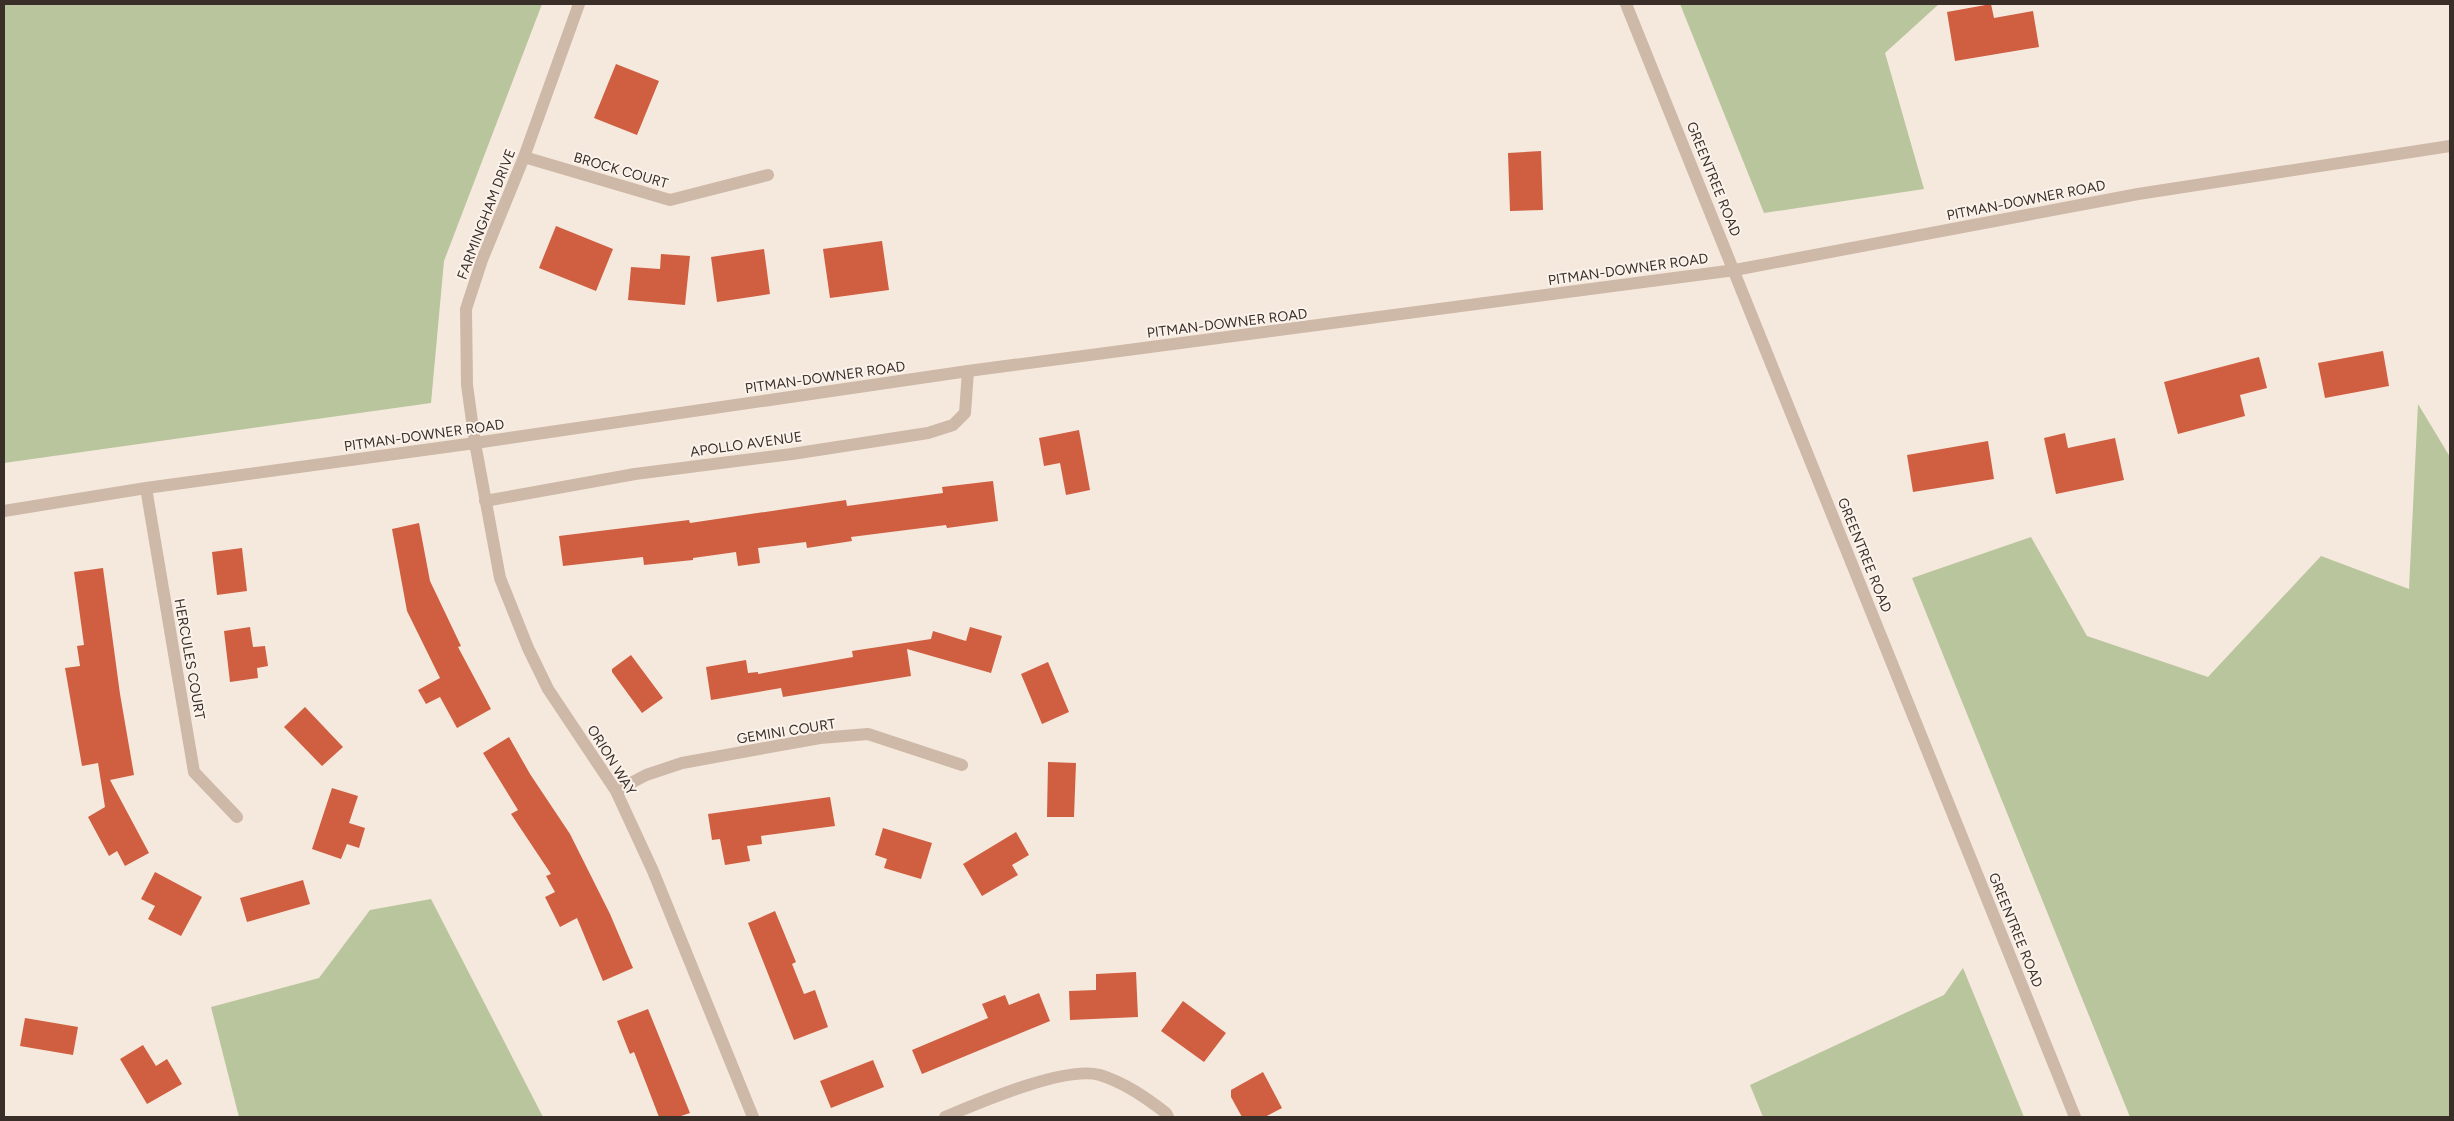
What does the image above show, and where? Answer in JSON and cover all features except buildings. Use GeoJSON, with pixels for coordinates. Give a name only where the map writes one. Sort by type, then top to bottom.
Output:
{"type":"FeatureCollection","features":[{"type":"Feature","properties":{"kind":"street","name":"FARMINGHAM DRIVE"},"geometry":{"type":"LineString","coordinates":[[475,443],[467,385],[466,309],[482,260],[524,157],[579,4]]}},
{"type":"Feature","properties":{"kind":"street","name":"GREENTREE ROAD"},"geometry":{"type":"LineString","coordinates":[[1626,4],[1735,270],[2075,1117]]}},
{"type":"Feature","properties":{"kind":"street","name":"PITMAN-DOWNER ROAD"},"geometry":{"type":"LineString","coordinates":[[4,511],[146,488],[475,443],[968,371],[1735,270],[2121,197],[2450,146]]}},
{"type":"Feature","properties":{"kind":"street","name":"BROCK COURT"},"geometry":{"type":"LineString","coordinates":[[524,157],[670,200],[768,175]]}},
{"type":"Feature","properties":{"kind":"street","name":"APOLLO AVENUE"},"geometry":{"type":"LineString","coordinates":[[485,501],[635,474],[792,454],[928,433],[953,426],[965,413],[968,371]]}},
{"type":"Feature","properties":{"kind":"street","name":"ORION WAY"},"geometry":{"type":"LineString","coordinates":[[475,443],[500,578],[528,648],[548,689],[616,791],[653,871],[752,1117]]}},
{"type":"Feature","properties":{"kind":"street","name":"HERCULES COURT"},"geometry":{"type":"LineString","coordinates":[[146,488],[194,772],[237,817]]}},
{"type":"Feature","properties":{"kind":"street","name":"GEMINI COURT"},"geometry":{"type":"LineString","coordinates":[[616,791],[646,776],[682,763],[820,738],[868,734],[962,765]]}},
{"type":"Feature","properties":{"kind":"street"},"geometry":{"type":"LineString","coordinates":[[945,1117],[1031,1084],[1064,1076],[1098,1074],[1133,1088],[1166,1113],[1168,1117]]}},
{"type":"Feature","properties":{"kind":"green space"},"geometry":{"type":"Polygon","coordinates":[[[4,4],[542,4],[444,261],[431,403],[4,463],[4,4]]]}},
{"type":"Feature","properties":{"kind":"green space"},"geometry":{"type":"Polygon","coordinates":[[[1680,4],[1939,4],[1885,53],[1924,189],[1764,213],[1680,4]]]}},
{"type":"Feature","properties":{"kind":"green space"},"geometry":{"type":"Polygon","coordinates":[[[2418,404],[2450,457],[2450,1117],[2130,1117],[1912,578],[2031,537],[2087,636],[2208,677],[2321,556],[2409,589],[2418,404]]]}},
{"type":"Feature","properties":{"kind":"green space"},"geometry":{"type":"Polygon","coordinates":[[[431,899],[543,1117],[239,1117],[211,1007],[319,978],[370,910],[431,899]]]}},
{"type":"Feature","properties":{"kind":"green space"},"geometry":{"type":"Polygon","coordinates":[[[1963,968],[2024,1117],[1763,1117],[1750,1085],[1944,995],[1963,968]]]}}]}
